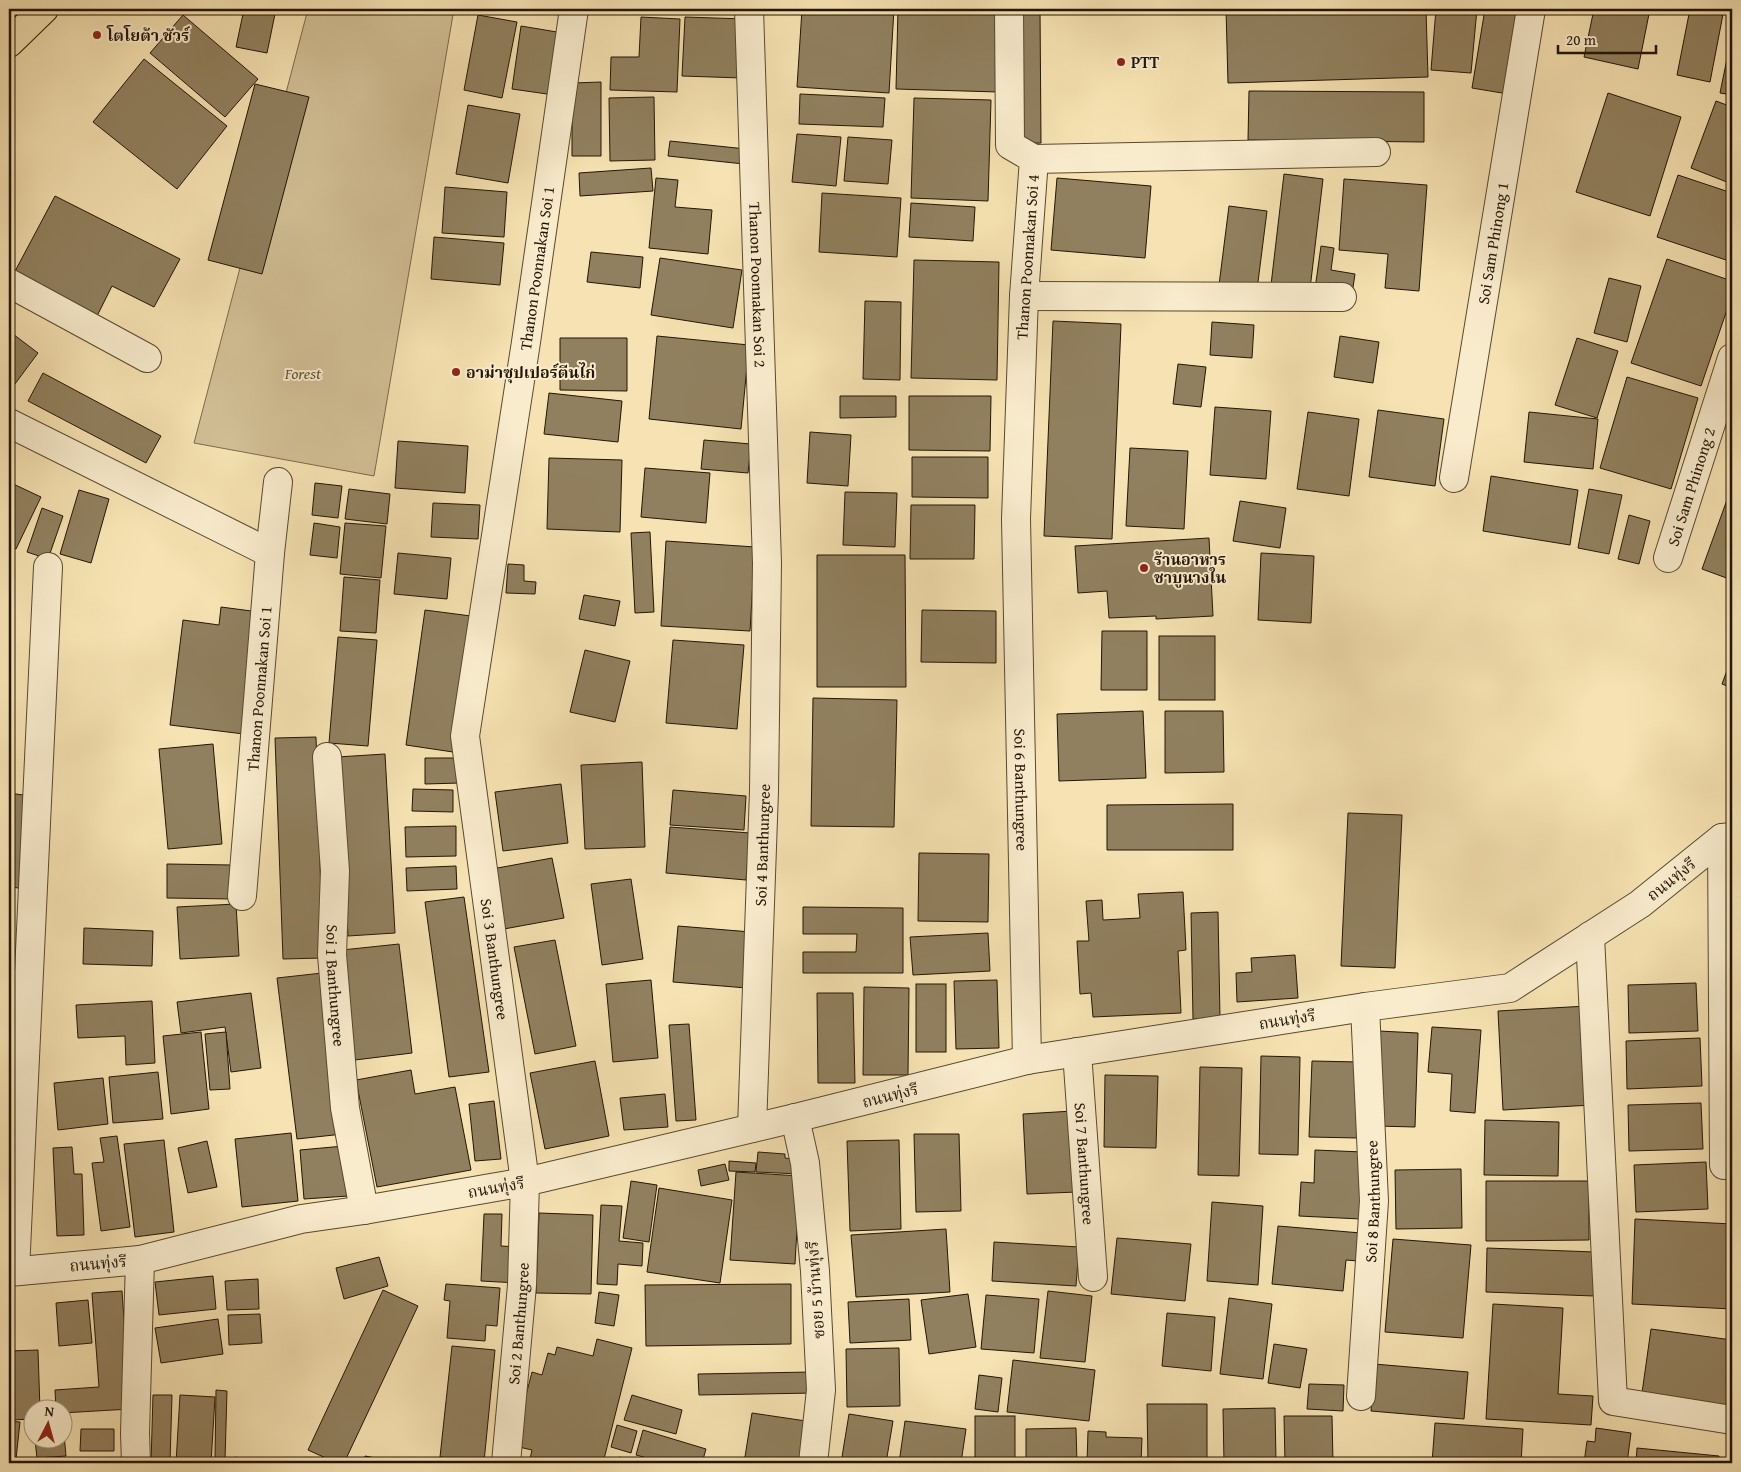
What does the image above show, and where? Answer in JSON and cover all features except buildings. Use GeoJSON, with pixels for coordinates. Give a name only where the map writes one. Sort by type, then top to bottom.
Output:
{"type":"FeatureCollection","features":[{"type":"Feature","properties":{"kind":"main road"},"geometry":{"type":"LineString","coordinates":[[9,43],[44,9]]}},
{"type":"Feature","properties":{"kind":"street","name":"Thanon Poonnakan Soi 1"},"geometry":{"type":"LineString","coordinates":[[465,736],[574,9]]}},
{"type":"Feature","properties":{"kind":"street","name":"Thanon Poonnakan Soi 2"},"geometry":{"type":"LineString","coordinates":[[749,9],[767,563]]}},
{"type":"Feature","properties":{"kind":"street","name":"Thanon Poonnakan Soi 4"},"geometry":{"type":"LineString","coordinates":[[1009,9],[1010,145],[1034,159],[1024,296],[1016,519]]}},
{"type":"Feature","properties":{"kind":"street","name":"Soi Sam Phinong 1"},"geometry":{"type":"LineString","coordinates":[[1454,478],[1531,9]]}},
{"type":"Feature","properties":{"kind":"street"},"geometry":{"type":"LineString","coordinates":[[1034,159],[1376,152]]}},
{"type":"Feature","properties":{"kind":"street"},"geometry":{"type":"LineString","coordinates":[[9,283],[147,358]]}},
{"type":"Feature","properties":{"kind":"street"},"geometry":{"type":"LineString","coordinates":[[1024,296],[1342,297]]}},
{"type":"Feature","properties":{"kind":"street","name":"Soi Sam Phinong 2"},"geometry":{"type":"LineString","coordinates":[[1668,558],[1732,358]]}},
{"type":"Feature","properties":{"kind":"street"},"geometry":{"type":"LineString","coordinates":[[9,422],[270,553]]}},
{"type":"Feature","properties":{"kind":"street","name":"Thanon Poonnakan Soi 1"},"geometry":{"type":"LineString","coordinates":[[242,896],[270,553],[278,482]]}},
{"type":"Feature","properties":{"kind":"street","name":"Soi 6 Banthungree"},"geometry":{"type":"LineString","coordinates":[[1016,519],[1027,1060]]}},
{"type":"Feature","properties":{"kind":"street","name":"Soi 4 Banthungree"},"geometry":{"type":"LineString","coordinates":[[752,1128],[764,791],[767,563]]}},
{"type":"Feature","properties":{"kind":"street"},"geometry":{"type":"LineString","coordinates":[[12,1271],[48,567]]}},
{"type":"Feature","properties":{"kind":"street","name":"Soi 3 Banthungree"},"geometry":{"type":"LineString","coordinates":[[465,736],[526,1182]]}},
{"type":"Feature","properties":{"kind":"street","name":"Soi 1 Banthungree"},"geometry":{"type":"LineString","coordinates":[[327,758],[335,871],[332,956],[345,1108],[364,1210]]}},
{"type":"Feature","properties":{"kind":"street"},"geometry":{"type":"LineString","coordinates":[[1724,1165],[1727,837]]}},
{"type":"Feature","properties":{"kind":"street","name":"ถนนทุ่งรี"},"geometry":{"type":"LineString","coordinates":[[12,1271],[140,1260],[301,1219],[526,1182],[1027,1060],[1364,1007],[1510,988],[1640,904],[1727,837]]}},
{"type":"Feature","properties":{"kind":"street"},"geometry":{"type":"LineString","coordinates":[[1590,936],[1614,1401],[1732,1420]]}},
{"type":"Feature","properties":{"kind":"street","name":"Soi 8 Banthungree"},"geometry":{"type":"LineString","coordinates":[[1361,1396],[1374,1201],[1364,1007]]}},
{"type":"Feature","properties":{"kind":"street","name":"Soi 7 Banthungree"},"geometry":{"type":"LineString","coordinates":[[1077,1052],[1092,1277]]}},
{"type":"Feature","properties":{"kind":"street","name":"ซอย 5 บ้านทุ่งรี"},"geometry":{"type":"LineString","coordinates":[[795,1118],[805,1163],[819,1340],[821,1390],[813,1463]]}},
{"type":"Feature","properties":{"kind":"street","name":"Soi 2 Banthungree"},"geometry":{"type":"LineString","coordinates":[[506,1463],[522,1285],[526,1182]]}},
{"type":"Feature","properties":{"kind":"street"},"geometry":{"type":"LineString","coordinates":[[136,1463],[135,1433],[140,1260]]}},
{"type":"Feature","properties":{"kind":"green space","name":"Forest"},"geometry":{"type":"Polygon","coordinates":[[[308,9],[454,9],[374,476],[194,443],[308,9]]]}},
{"type":"Feature","properties":{"kind":"place","name":"โตโยต้า ชัวร์"},"geometry":{"type":"Point","coordinates":[97,35]}},
{"type":"Feature","properties":{"kind":"place","name":"PTT"},"geometry":{"type":"Point","coordinates":[1121,62]}},
{"type":"Feature","properties":{"kind":"place","name":"อาม่าซุปเปอร์ตีนไก่"},"geometry":{"type":"Point","coordinates":[456,372]}},
{"type":"Feature","properties":{"kind":"place","name":"ร้านอาหาร ชาบูนางใน"},"geometry":{"type":"Point","coordinates":[1144,568]}}]}
